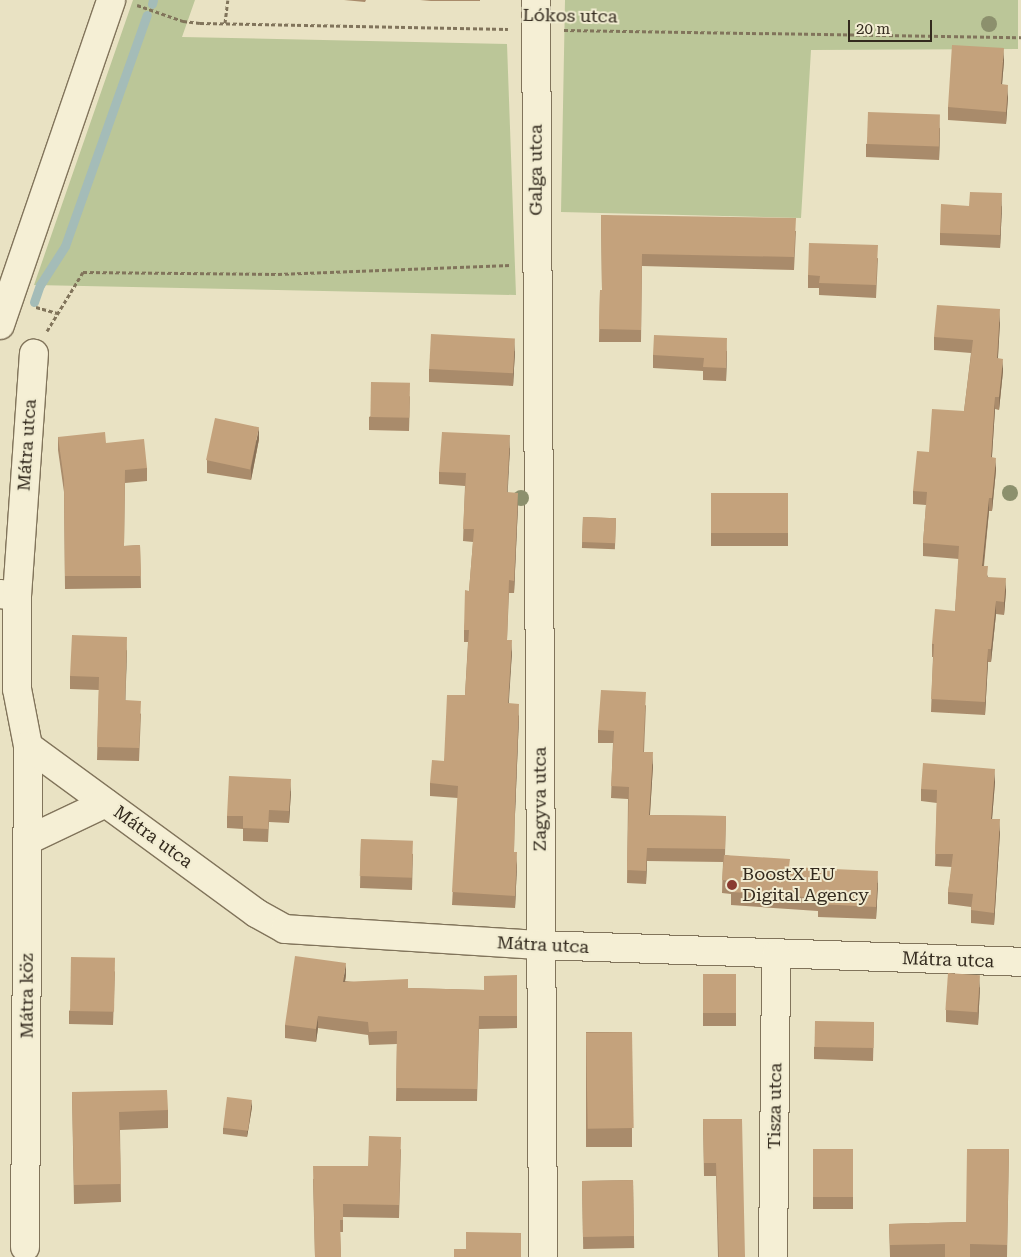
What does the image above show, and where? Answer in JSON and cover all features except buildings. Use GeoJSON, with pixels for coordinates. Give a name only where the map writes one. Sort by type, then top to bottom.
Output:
{"type":"FeatureCollection","features":[{"type":"Feature","properties":{"kind":"street","name":"Galga utca"},"geometry":{"type":"LineString","coordinates":[[536,0],[537,340]]}},
{"type":"Feature","properties":{"kind":"street"},"geometry":{"type":"LineString","coordinates":[[0,325],[121,2]]}},
{"type":"Feature","properties":{"kind":"street","name":"Zagyva utca"},"geometry":{"type":"LineString","coordinates":[[537,340],[543,1257]]}},
{"type":"Feature","properties":{"kind":"street","name":"Mátra utca"},"geometry":{"type":"LineString","coordinates":[[34,354],[8,595],[17,689],[28,746],[256,913],[285,928],[540,945],[776,955],[1021,962]]}},
{"type":"Feature","properties":{"kind":"street","name":"Mátra köz"},"geometry":{"type":"LineString","coordinates":[[26,1247],[28,746]]}},
{"type":"Feature","properties":{"kind":"street","name":"Mátra utca"},"geometry":{"type":"LineString","coordinates":[[28,840],[106,803]]}},
{"type":"Feature","properties":{"kind":"street","name":"Tisza utca"},"geometry":{"type":"LineString","coordinates":[[773,1257],[776,955]]}},
{"type":"Feature","properties":{"kind":"path"},"geometry":{"type":"LineString","coordinates":[[225,23],[228,0]]}},
{"type":"Feature","properties":{"kind":"path","name":"Lókos utca"},"geometry":{"type":"LineString","coordinates":[[121,2],[183,21],[225,23],[1021,37]]}},
{"type":"Feature","properties":{"kind":"path"},"geometry":{"type":"LineString","coordinates":[[34,354],[83,272],[278,274],[536,264]]}},
{"type":"Feature","properties":{"kind":"green space"},"geometry":{"type":"Polygon","coordinates":[[[133,0],[195,0],[182,37],[507,44],[516,295],[34,285],[133,0]]]}},
{"type":"Feature","properties":{"kind":"green space"},"geometry":{"type":"Polygon","coordinates":[[[565,0],[1018,0],[1018,49],[811,50],[801,218],[561,212],[565,0]]]}},
{"type":"Feature","properties":{"kind":"waterway"},"geometry":{"type":"LineString","coordinates":[[152,4],[153,0]]}},
{"type":"Feature","properties":{"kind":"waterway"},"geometry":{"type":"LineString","coordinates":[[34,302],[40,285],[65,246],[147,15]]}},
{"type":"Feature","properties":{"kind":"place","name":"BoostX EU Digital Agency"},"geometry":{"type":"Point","coordinates":[732,885]}}]}
